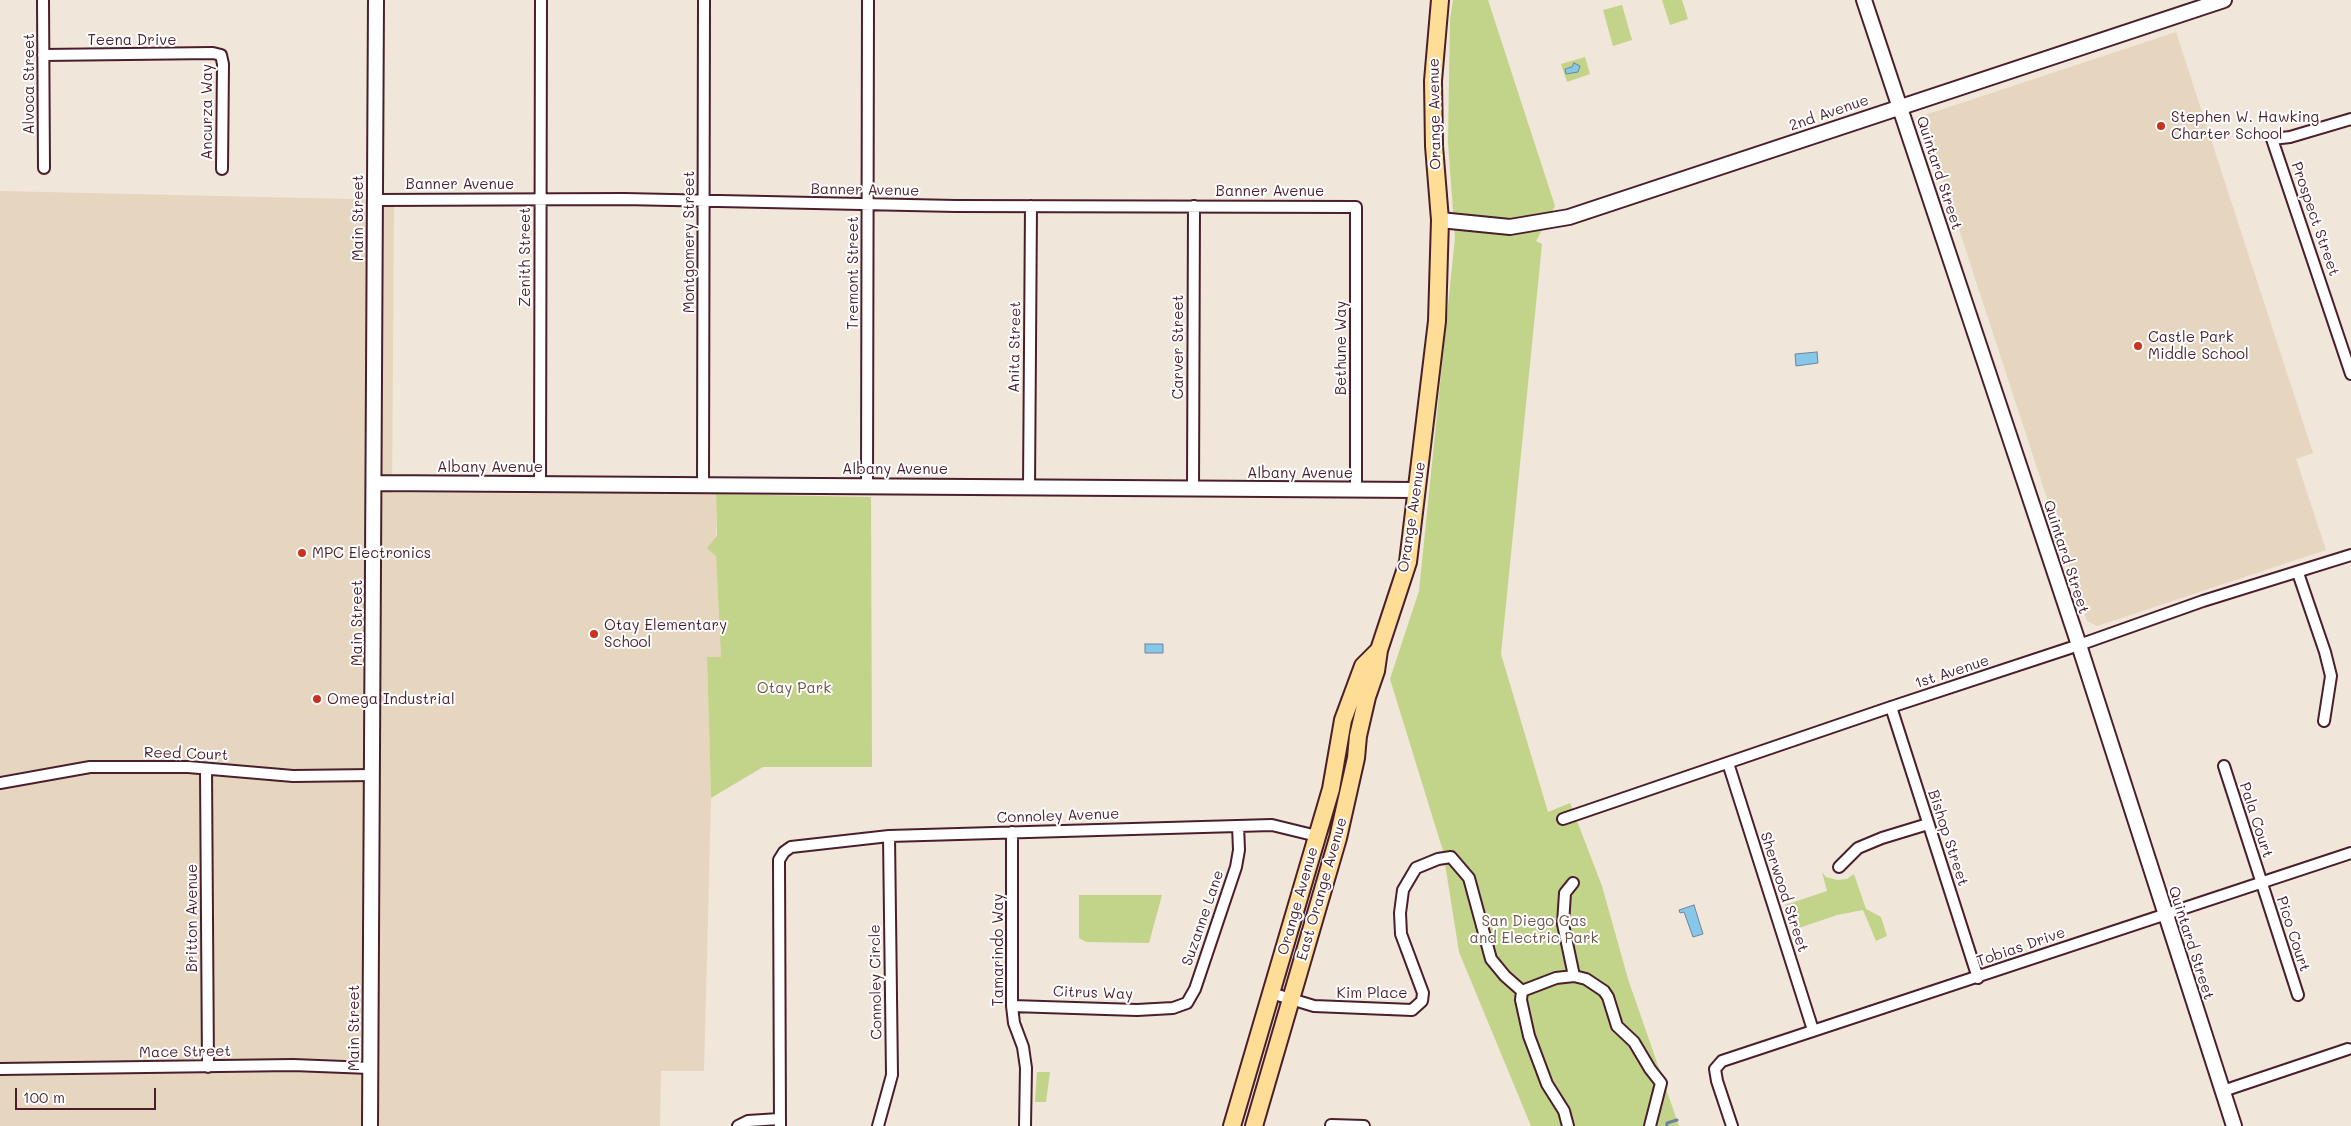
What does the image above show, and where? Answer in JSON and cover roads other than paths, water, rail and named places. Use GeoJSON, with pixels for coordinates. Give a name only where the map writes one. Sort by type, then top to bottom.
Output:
{"type":"FeatureCollection","features":[{"type":"Feature","properties":{"kind":"main road","name":"Orange Avenue"},"geometry":{"type":"LineString","coordinates":[[1232,1126],[1331,789],[1343,720],[1363,666],[1379,650],[1408,562],[1437,321],[1440,220],[1434,149],[1433,81],[1440,0]]}},
{"type":"Feature","properties":{"kind":"main road","name":"East Orange Avenue"},"geometry":{"type":"LineString","coordinates":[[1254,1126],[1337,842],[1356,758],[1363,712],[1376,671],[1379,650]]}},
{"type":"Feature","properties":{"kind":"main road"},"geometry":{"type":"LineString","coordinates":[[1316,836],[1337,842]]}},
{"type":"Feature","properties":{"kind":"street","name":"Alvoca Street"},"geometry":{"type":"LineString","coordinates":[[43,0],[44,168]]}},
{"type":"Feature","properties":{"kind":"street","name":"Main Street"},"geometry":{"type":"LineString","coordinates":[[370,1126],[376,0]]}},
{"type":"Feature","properties":{"kind":"street","name":"Zenith Street"},"geometry":{"type":"LineString","coordinates":[[540,484],[541,0]]}},
{"type":"Feature","properties":{"kind":"street","name":"Montgomery Street"},"geometry":{"type":"LineString","coordinates":[[703,485],[704,0]]}},
{"type":"Feature","properties":{"kind":"street","name":"Tremont Street"},"geometry":{"type":"LineString","coordinates":[[867,486],[868,0]]}},
{"type":"Feature","properties":{"kind":"street","name":"Quintard Street"},"geometry":{"type":"LineString","coordinates":[[1864,0],[2079,645],[2234,1126]]}},
{"type":"Feature","properties":{"kind":"street","name":"2nd Avenue"},"geometry":{"type":"LineString","coordinates":[[1440,220],[1510,227],[1569,217],[2224,0]]}},
{"type":"Feature","properties":{"kind":"street","name":"Teena Drive"},"geometry":{"type":"LineString","coordinates":[[43,55],[213,53],[221,55]]}},
{"type":"Feature","properties":{"kind":"street","name":"Ancurza Way"},"geometry":{"type":"LineString","coordinates":[[221,55],[223,64],[222,169]]}},
{"type":"Feature","properties":{"kind":"street","name":"Prospect Street"},"geometry":{"type":"LineString","coordinates":[[2351,119],[2290,137],[2272,139],[2351,374]]}},
{"type":"Feature","properties":{"kind":"street","name":"Banner Avenue"},"geometry":{"type":"LineString","coordinates":[[375,200],[704,200],[787,204],[1356,207]]}},
{"type":"Feature","properties":{"kind":"street","name":"Anita Street"},"geometry":{"type":"LineString","coordinates":[[1029,488],[1031,206]]}},
{"type":"Feature","properties":{"kind":"street","name":"Carver Street"},"geometry":{"type":"LineString","coordinates":[[1193,489],[1194,206]]}},
{"type":"Feature","properties":{"kind":"street","name":"Bethune Way"},"geometry":{"type":"LineString","coordinates":[[1356,207],[1356,489]]}},
{"type":"Feature","properties":{"kind":"street","name":"Albany Avenue"},"geometry":{"type":"LineString","coordinates":[[374,483],[1029,488],[1113,486],[1193,489],[1417,490]]}},
{"type":"Feature","properties":{"kind":"street","name":"1st Avenue"},"geometry":{"type":"LineString","coordinates":[[1562,819],[2079,645],[2202,601],[2298,573],[2351,555]]}},
{"type":"Feature","properties":{"kind":"street"},"geometry":{"type":"LineString","coordinates":[[2298,573],[2325,652],[2331,676],[2324,721]]}},
{"type":"Feature","properties":{"kind":"street","name":"Bishop Street"},"geometry":{"type":"LineString","coordinates":[[1891,707],[1978,978]]}},
{"type":"Feature","properties":{"kind":"street","name":"Sherwood Street"},"geometry":{"type":"LineString","coordinates":[[1728,763],[1813,1030]]}},
{"type":"Feature","properties":{"kind":"street","name":"Pala Court"},"geometry":{"type":"LineString","coordinates":[[2224,766],[2261,884]]}},
{"type":"Feature","properties":{"kind":"street","name":"Reed Court"},"geometry":{"type":"LineString","coordinates":[[0,783],[90,767],[206,769],[293,776],[373,775]]}},
{"type":"Feature","properties":{"kind":"street","name":"Britton Avenue"},"geometry":{"type":"LineString","coordinates":[[206,769],[208,1067]]}},
{"type":"Feature","properties":{"kind":"street"},"geometry":{"type":"LineString","coordinates":[[1839,867],[1858,848],[1882,838],[1928,824]]}},
{"type":"Feature","properties":{"kind":"street","name":"Connoley Avenue"},"geometry":{"type":"LineString","coordinates":[[779,1122],[779,860],[784,852],[799,846],[890,836],[1012,832],[1272,825],[1316,836]]}},
{"type":"Feature","properties":{"kind":"street","name":"Suzanne Lane"},"geometry":{"type":"LineString","coordinates":[[1173,1008],[1187,1003],[1195,989],[1236,867],[1239,850],[1238,826]]}},
{"type":"Feature","properties":{"kind":"street","name":"Tamarindo Way"},"geometry":{"type":"LineString","coordinates":[[1012,832],[1012,1006],[1014,1023],[1023,1047],[1026,1068],[1025,1126]]}},
{"type":"Feature","properties":{"kind":"street","name":"Connoley Circle"},"geometry":{"type":"LineString","coordinates":[[878,1126],[892,1075],[890,836]]}},
{"type":"Feature","properties":{"kind":"street","name":"Tobias Drive"},"geometry":{"type":"LineString","coordinates":[[1732,1126],[1717,1081],[1715,1069],[1722,1061],[1978,978],[2351,853]]}},
{"type":"Feature","properties":{"kind":"street","name":"Kim Place"},"geometry":{"type":"LineString","coordinates":[[1271,993],[1314,1006],[1412,1010],[1422,1001],[1423,993],[1401,934],[1400,913],[1403,890],[1416,868],[1438,859],[1451,857],[1463,869],[1472,886],[1491,959],[1522,991]]}},
{"type":"Feature","properties":{"kind":"street"},"geometry":{"type":"LineString","coordinates":[[1573,883],[1564,893],[1563,924],[1574,976]]}},
{"type":"Feature","properties":{"kind":"street","name":"Pico Court"},"geometry":{"type":"LineString","coordinates":[[2261,884],[2298,995]]}},
{"type":"Feature","properties":{"kind":"street"},"geometry":{"type":"LineString","coordinates":[[1568,1126],[1564,1111],[1547,1084],[1529,1036],[1521,1007],[1522,991],[1556,978],[1574,976],[1586,980],[1604,991],[1608,997],[1617,1026],[1634,1042],[1661,1083],[1650,1126]]}},
{"type":"Feature","properties":{"kind":"street","name":"Citrus Way"},"geometry":{"type":"LineString","coordinates":[[1012,1006],[1137,1010],[1173,1008]]}},
{"type":"Feature","properties":{"kind":"street"},"geometry":{"type":"LineString","coordinates":[[2223,1090],[2348,1049]]}},
{"type":"Feature","properties":{"kind":"street","name":"Mace Street"},"geometry":{"type":"LineString","coordinates":[[0,1068],[293,1065],[370,1068]]}},
{"type":"Feature","properties":{"kind":"street"},"geometry":{"type":"LineString","coordinates":[[738,1126],[748,1121],[779,1122]]}},
{"type":"Feature","properties":{"kind":"street"},"geometry":{"type":"LineString","coordinates":[[1331,1125],[1364,1126]]}},
{"type":"Feature","properties":{"kind":"water"},"geometry":{"type":"Polygon","coordinates":[[[1574,63],[1580,66],[1578,72],[1566,74],[1565,69],[1572,67],[1574,63]]]}},
{"type":"Feature","properties":{"kind":"water"},"geometry":{"type":"Polygon","coordinates":[[[1817,352],[1818,363],[1796,366],[1795,354],[1817,352]]]}},
{"type":"Feature","properties":{"kind":"water"},"geometry":{"type":"Polygon","coordinates":[[[1145,644],[1163,644],[1163,653],[1145,653],[1145,644]]]}},
{"type":"Feature","properties":{"kind":"water"},"geometry":{"type":"Polygon","coordinates":[[[1694,905],[1703,934],[1693,937],[1684,912],[1680,913],[1679,910],[1694,905]]]}},
{"type":"Feature","properties":{"kind":"waterway"},"geometry":{"type":"LineString","coordinates":[[1667,1126],[1667,1123],[1677,1120]]}},
{"type":"Feature","properties":{"kind":"place","name":"Stephen W. Hawking Charter School"},"geometry":{"type":"Point","coordinates":[2161,126]}},
{"type":"Feature","properties":{"kind":"place","name":"Castle Park Middle School"},"geometry":{"type":"Point","coordinates":[2138,346]}},
{"type":"Feature","properties":{"kind":"place","name":"MPC Electronics"},"geometry":{"type":"Point","coordinates":[302,553]}},
{"type":"Feature","properties":{"kind":"place","name":"Otay Elementary School"},"geometry":{"type":"Point","coordinates":[594,634]}},
{"type":"Feature","properties":{"kind":"place","name":"Omega Industrial"},"geometry":{"type":"Point","coordinates":[317,699]}},
{"type":"Feature","properties":{"kind":"park label","name":"Otay Park"},"geometry":{"type":"Point","coordinates":[794,688]}},
{"type":"Feature","properties":{"kind":"park label","name":"San Diego Gas and Electric Park"},"geometry":{"type":"Point","coordinates":[1534,930]}}]}
